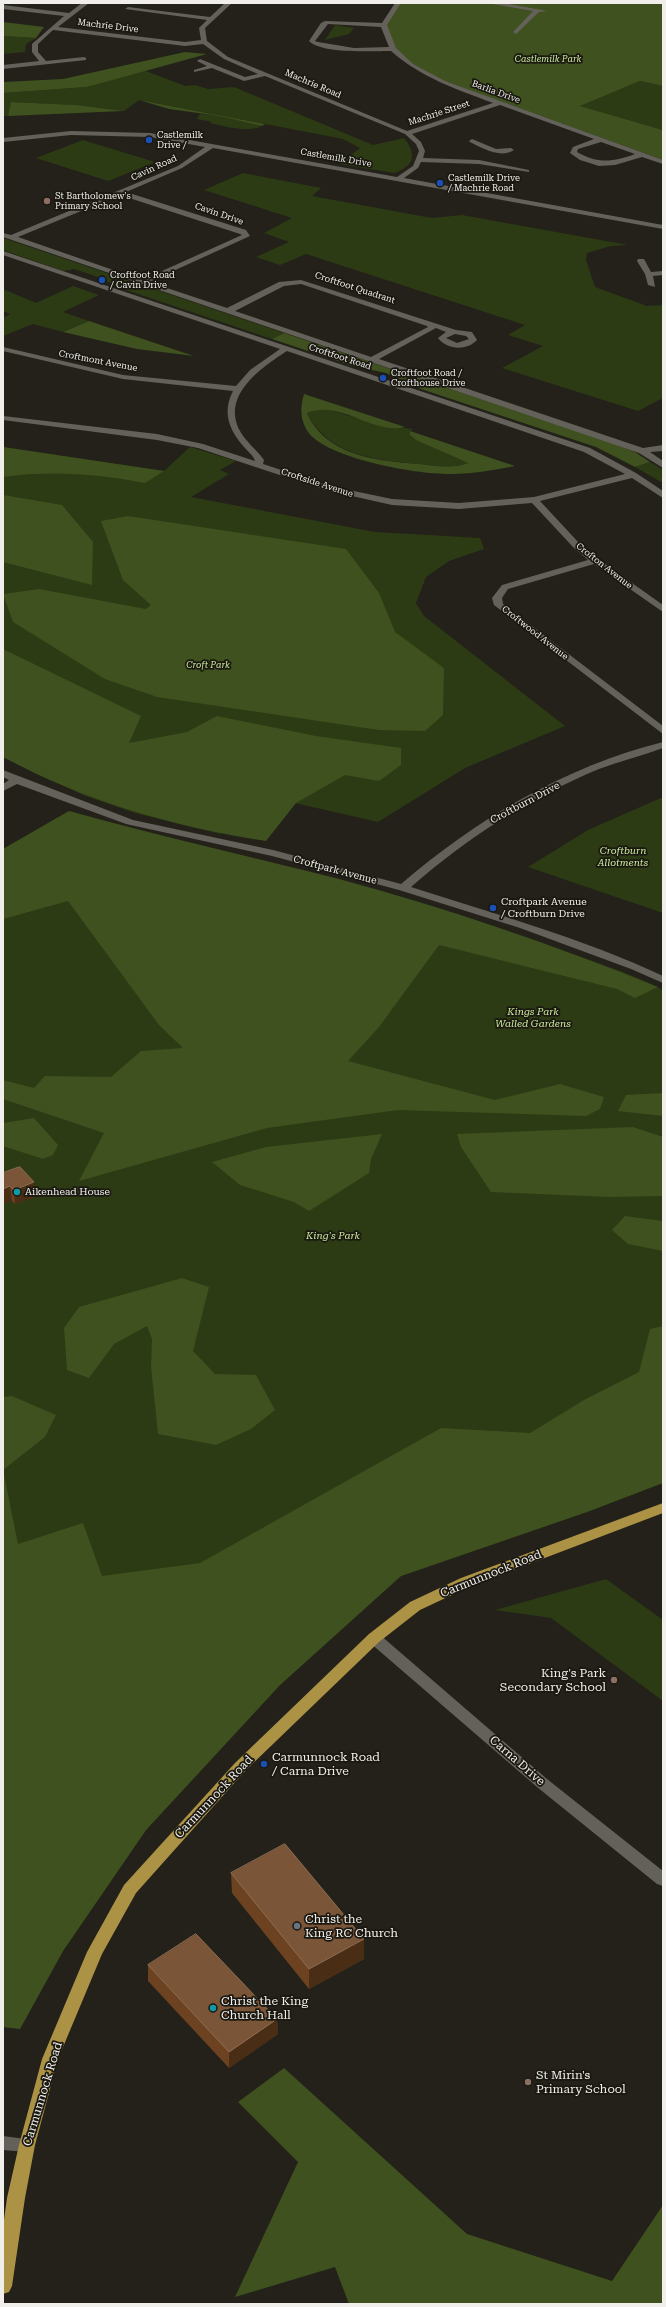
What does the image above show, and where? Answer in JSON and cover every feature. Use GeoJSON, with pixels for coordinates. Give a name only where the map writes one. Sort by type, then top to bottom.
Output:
{"type":"FeatureCollection","features":[{"type":"Feature","properties":{"kind":"main road","name":"Carmunnock Road"},"geometry":{"type":"LineString","coordinates":[[3,2286],[16,2198],[27,2145],[50,2060],[95,1952],[130,1889],[240,1767],[374,1638],[415,1606],[466,1582],[663,1508]]}},
{"type":"Feature","properties":{"kind":"street","name":"Machrie Drive"},"geometry":{"type":"LineString","coordinates":[[52,28],[86,3]]}},
{"type":"Feature","properties":{"kind":"street"},"geometry":{"type":"LineString","coordinates":[[204,42],[202,28],[229,3]]}},
{"type":"Feature","properties":{"kind":"street"},"geometry":{"type":"LineString","coordinates":[[384,25],[398,3]]}},
{"type":"Feature","properties":{"kind":"street"},"geometry":{"type":"LineString","coordinates":[[490,3],[541,10],[516,32]]}},
{"type":"Feature","properties":{"kind":"street"},"geometry":{"type":"LineString","coordinates":[[146,11],[152,6]]}},
{"type":"Feature","properties":{"kind":"street"},"geometry":{"type":"LineString","coordinates":[[3,7],[71,15]]}},
{"type":"Feature","properties":{"kind":"street"},"geometry":{"type":"LineString","coordinates":[[128,9],[211,19]]}},
{"type":"Feature","properties":{"kind":"street"},"geometry":{"type":"LineString","coordinates":[[328,22],[384,25],[392,48],[354,50],[316,44],[312,41],[323,24],[328,22]]}},
{"type":"Feature","properties":{"kind":"street","name":"Machrie Drive"},"geometry":{"type":"LineString","coordinates":[[52,28],[186,44],[204,42]]}},
{"type":"Feature","properties":{"kind":"street"},"geometry":{"type":"LineString","coordinates":[[45,64],[35,52],[36,44],[52,28]]}},
{"type":"Feature","properties":{"kind":"street","name":"Machrie Road"},"geometry":{"type":"LineString","coordinates":[[204,42],[226,58],[407,133],[419,143],[422,151],[420,160]]}},
{"type":"Feature","properties":{"kind":"street","name":"Barlia Drive"},"geometry":{"type":"LineString","coordinates":[[392,48],[425,73],[499,103],[663,162]]}},
{"type":"Feature","properties":{"kind":"street"},"geometry":{"type":"LineString","coordinates":[[3,67],[84,59]]}},
{"type":"Feature","properties":{"kind":"street"},"geometry":{"type":"LineString","coordinates":[[200,60],[244,79],[266,74]]}},
{"type":"Feature","properties":{"kind":"street"},"geometry":{"type":"LineString","coordinates":[[196,71],[214,66]]}},
{"type":"Feature","properties":{"kind":"street","name":"Machrie Street"},"geometry":{"type":"LineString","coordinates":[[407,133],[499,103]]}},
{"type":"Feature","properties":{"kind":"street","name":"Castlemilk Drive"},"geometry":{"type":"LineString","coordinates":[[3,140],[49,134],[100,132],[150,135],[213,145],[663,227]]}},
{"type":"Feature","properties":{"kind":"street"},"geometry":{"type":"LineString","coordinates":[[599,140],[575,148],[573,153],[592,162],[608,165],[616,164],[642,154]]}},
{"type":"Feature","properties":{"kind":"street"},"geometry":{"type":"LineString","coordinates":[[472,142],[495,151],[511,150]]}},
{"type":"Feature","properties":{"kind":"street","name":"Cavin Road"},"geometry":{"type":"LineString","coordinates":[[7,237],[122,192],[180,167],[213,145]]}},
{"type":"Feature","properties":{"kind":"street"},"geometry":{"type":"LineString","coordinates":[[479,162],[495,151]]}},
{"type":"Feature","properties":{"kind":"street"},"geometry":{"type":"LineString","coordinates":[[499,166],[509,159]]}},
{"type":"Feature","properties":{"kind":"street"},"geometry":{"type":"LineString","coordinates":[[399,179],[416,167],[420,160],[479,162],[527,171]]}},
{"type":"Feature","properties":{"kind":"street","name":"Cavin Drive"},"geometry":{"type":"LineString","coordinates":[[122,192],[243,232],[246,236],[143,282]]}},
{"type":"Feature","properties":{"kind":"street","name":"Croftfoot Road"},"geometry":{"type":"LineString","coordinates":[[7,237],[373,359],[642,451],[663,464]]}},
{"type":"Feature","properties":{"kind":"street","name":"Croftfoot Road"},"geometry":{"type":"LineString","coordinates":[[3,253],[587,450],[633,475],[663,495]]}},
{"type":"Feature","properties":{"kind":"street"},"geometry":{"type":"LineString","coordinates":[[641,261],[649,274],[652,285]]}},
{"type":"Feature","properties":{"kind":"street"},"geometry":{"type":"LineString","coordinates":[[649,274],[663,274]]}},
{"type":"Feature","properties":{"kind":"street","name":"Croftfoot Quadrant"},"geometry":{"type":"LineString","coordinates":[[228,311],[282,284],[301,282],[455,332]]}},
{"type":"Feature","properties":{"kind":"street"},"geometry":{"type":"LineString","coordinates":[[373,359],[427,331],[432,328],[431,325]]}},
{"type":"Feature","properties":{"kind":"street","name":"Croftmont Avenue"},"geometry":{"type":"LineString","coordinates":[[3,349],[123,377],[238,389]]}},
{"type":"Feature","properties":{"kind":"street"},"geometry":{"type":"LineString","coordinates":[[259,464],[260,460],[235,430],[231,418],[231,409],[238,389],[247,376],[259,365],[285,349]]}},
{"type":"Feature","properties":{"kind":"street","name":"Croftside Avenue"},"geometry":{"type":"LineString","coordinates":[[3,418],[157,437],[200,446],[259,464],[328,488],[356,496],[392,502],[459,506],[534,500],[633,475]]}},
{"type":"Feature","properties":{"kind":"street"},"geometry":{"type":"LineString","coordinates":[[642,451],[663,448]]}},
{"type":"Feature","properties":{"kind":"street","name":"Crofton Avenue"},"geometry":{"type":"LineString","coordinates":[[534,500],[571,540],[595,561],[663,609]]}},
{"type":"Feature","properties":{"kind":"street","name":"Croftwood Avenue"},"geometry":{"type":"LineString","coordinates":[[595,561],[505,587],[497,598],[499,605],[663,731]]}},
{"type":"Feature","properties":{"kind":"street","name":"Croftburn Drive"},"geometry":{"type":"LineString","coordinates":[[403,888],[440,855],[503,812],[596,767],[663,745]]}},
{"type":"Feature","properties":{"kind":"street","name":"Croftpark Avenue"},"geometry":{"type":"LineString","coordinates":[[3,773],[16,780],[130,822],[273,853],[403,888],[524,926],[635,967],[663,980]]}},
{"type":"Feature","properties":{"kind":"street"},"geometry":{"type":"LineString","coordinates":[[3,788],[16,780]]}},
{"type":"Feature","properties":{"kind":"street","name":"Carna Drive"},"geometry":{"type":"LineString","coordinates":[[374,1638],[542,1783],[663,1880]]}},
{"type":"Feature","properties":{"kind":"street"},"geometry":{"type":"LineString","coordinates":[[3,2143],[27,2145]]}},
{"type":"Feature","properties":{"kind":"green space","name":"Castlemilk Park"},"geometry":{"type":"Polygon","coordinates":[[[400,3],[663,3],[663,86],[640,81],[580,106],[663,130],[663,160],[444,81],[412,64],[396,49],[386,26],[400,3]]]}},
{"type":"Feature","properties":{"kind":"green space"},"geometry":{"type":"Polygon","coordinates":[[[3,22],[44,27],[36,38],[3,36],[3,22]]]}},
{"type":"Feature","properties":{"kind":"green space"},"geometry":{"type":"Polygon","coordinates":[[[335,25],[354,28],[349,34],[325,40],[335,25]]]}},
{"type":"Feature","properties":{"kind":"green space"},"geometry":{"type":"Polygon","coordinates":[[[3,36],[36,38],[26,44],[25,52],[3,54],[3,36]]]}},
{"type":"Feature","properties":{"kind":"green space"},"geometry":{"type":"Polygon","coordinates":[[[185,52],[207,54],[87,87],[3,93],[3,82],[63,79],[185,52]]]}},
{"type":"Feature","properties":{"kind":"green space"},"geometry":{"type":"Polygon","coordinates":[[[143,70],[185,86],[195,85],[208,89],[234,87],[373,145],[404,138],[411,149],[412,159],[406,167],[394,173],[340,164],[360,148],[343,139],[234,118],[262,126],[250,129],[237,129],[223,126],[197,119],[200,114],[219,115],[139,100],[124,111],[77,105],[12,102],[8,116],[3,116],[3,93],[87,87],[143,70]]]}},
{"type":"Feature","properties":{"kind":"green space"},"geometry":{"type":"Polygon","coordinates":[[[640,81],[663,86],[663,130],[579,106],[640,81]]]}},
{"type":"Feature","properties":{"kind":"green space"},"geometry":{"type":"Polygon","coordinates":[[[139,100],[265,124],[262,126],[220,116],[169,109],[139,100]]]}},
{"type":"Feature","properties":{"kind":"green space"},"geometry":{"type":"Polygon","coordinates":[[[11,102],[77,105],[124,111],[8,116],[11,102]]]}},
{"type":"Feature","properties":{"kind":"green space"},"geometry":{"type":"Polygon","coordinates":[[[83,140],[155,162],[108,181],[36,158],[83,140]]]}},
{"type":"Feature","properties":{"kind":"green space"},"geometry":{"type":"Polygon","coordinates":[[[243,173],[321,188],[312,196],[432,218],[462,215],[628,245],[611,246],[587,253],[586,260],[595,287],[647,306],[663,305],[663,398],[638,411],[502,368],[543,346],[508,335],[525,325],[306,254],[280,265],[256,257],[289,242],[264,233],[292,218],[204,190],[243,173]]]}},
{"type":"Feature","properties":{"kind":"green space"},"geometry":{"type":"Polygon","coordinates":[[[3,238],[284,333],[272,339],[123,289],[95,276],[74,269],[63,271],[3,250],[3,238]]]}},
{"type":"Feature","properties":{"kind":"green space"},"geometry":{"type":"Polygon","coordinates":[[[73,286],[99,295],[63,312],[89,321],[63,332],[33,324],[3,336],[3,318],[10,314],[3,311],[3,289],[36,303],[73,286]]]}},
{"type":"Feature","properties":{"kind":"green space"},"geometry":{"type":"Polygon","coordinates":[[[89,321],[194,356],[137,349],[63,332],[89,321]]]}},
{"type":"Feature","properties":{"kind":"green space"},"geometry":{"type":"Polygon","coordinates":[[[284,333],[614,444],[635,452],[650,462],[635,467],[596,447],[415,387],[386,373],[353,366],[272,339],[284,333]]]}},
{"type":"Feature","properties":{"kind":"green space"},"geometry":{"type":"Polygon","coordinates":[[[304,394],[405,427],[393,428],[380,426],[332,410],[319,410],[307,413],[316,427],[327,439],[355,454],[387,461],[438,466],[456,466],[468,463],[416,440],[410,435],[410,431],[515,466],[468,473],[437,474],[375,464],[353,457],[318,442],[308,432],[302,418],[304,394]]]}},
{"type":"Feature","properties":{"kind":"green space"},"geometry":{"type":"Polygon","coordinates":[[[318,409],[327,409],[379,425],[413,429],[410,431],[443,452],[468,463],[456,466],[438,466],[387,460],[355,453],[327,439],[316,427],[307,413],[318,409]]]}},
{"type":"Feature","properties":{"kind":"green space","name":"Croft Park"},"geometry":{"type":"Polygon","coordinates":[[[3,447],[164,471],[190,447],[236,461],[220,470],[229,474],[191,497],[375,532],[480,538],[484,549],[449,561],[426,577],[416,603],[424,616],[565,726],[465,768],[378,822],[295,803],[221,834],[135,813],[83,795],[3,757],[3,447]]]}},
{"type":"Feature","properties":{"kind":"green space"},"geometry":{"type":"Polygon","coordinates":[[[3,447],[164,471],[145,483],[110,477],[57,473],[3,477],[3,447]]]}},
{"type":"Feature","properties":{"kind":"green space"},"geometry":{"type":"Polygon","coordinates":[[[650,462],[663,470],[663,483],[635,467],[650,462]]]}},
{"type":"Feature","properties":{"kind":"green space"},"geometry":{"type":"Polygon","coordinates":[[[3,495],[62,505],[93,542],[92,585],[3,562],[3,495]]]}},
{"type":"Feature","properties":{"kind":"green space"},"geometry":{"type":"Polygon","coordinates":[[[128,516],[346,549],[379,593],[395,632],[444,668],[443,715],[425,731],[379,730],[157,697],[105,679],[13,622],[3,594],[39,589],[146,609],[151,605],[123,580],[101,521],[128,516]]]}},
{"type":"Feature","properties":{"kind":"green space"},"geometry":{"type":"Polygon","coordinates":[[[3,649],[141,716],[129,743],[187,732],[217,716],[316,736],[401,748],[401,765],[379,781],[345,775],[296,803],[266,841],[164,820],[66,787],[3,757],[3,649]]]}},
{"type":"Feature","properties":{"kind":"green space","name":"Croftburn Allotments"},"geometry":{"type":"Polygon","coordinates":[[[663,797],[663,913],[528,867],[588,830],[663,797]]]}},
{"type":"Feature","properties":{"kind":"green space","name":"King's Park"},"geometry":{"type":"Polygon","coordinates":[[[69,811],[375,890],[436,908],[496,927],[610,967],[663,990],[663,1483],[587,1512],[401,1576],[280,1685],[146,1830],[63,1951],[20,2029],[3,2027],[3,849],[69,811]]]}},
{"type":"Feature","properties":{"kind":"green space"},"geometry":{"type":"Polygon","coordinates":[[[69,811],[339,879],[420,902],[540,942],[658,987],[635,998],[617,989],[439,945],[379,1027],[348,1061],[495,1100],[560,1084],[604,1097],[600,1109],[586,1116],[398,1110],[267,1128],[79,1181],[104,1133],[3,1099],[3,1080],[34,1088],[45,1076],[111,1077],[141,1051],[183,1048],[159,1025],[68,901],[3,919],[3,849],[69,811]]]}},
{"type":"Feature","properties":{"kind":"green space"},"geometry":{"type":"Polygon","coordinates":[[[663,1093],[663,1116],[618,1111],[626,1095],[663,1093]]]}},
{"type":"Feature","properties":{"kind":"green space"},"geometry":{"type":"Polygon","coordinates":[[[34,1118],[58,1145],[53,1155],[43,1159],[3,1146],[3,1123],[34,1118]]]}},
{"type":"Feature","properties":{"kind":"green space"},"geometry":{"type":"Polygon","coordinates":[[[633,1127],[663,1137],[663,1196],[609,1197],[491,1192],[461,1147],[457,1134],[633,1127]]]}},
{"type":"Feature","properties":{"kind":"green space"},"geometry":{"type":"Polygon","coordinates":[[[382,1134],[371,1159],[369,1173],[309,1211],[294,1202],[240,1185],[212,1162],[266,1147],[382,1134]]]}},
{"type":"Feature","properties":{"kind":"green space"},"geometry":{"type":"Polygon","coordinates":[[[625,1216],[663,1221],[663,1251],[628,1244],[612,1230],[625,1216]]]}},
{"type":"Feature","properties":{"kind":"green space"},"geometry":{"type":"Polygon","coordinates":[[[182,1278],[209,1287],[193,1351],[215,1374],[256,1375],[275,1410],[251,1429],[216,1445],[158,1434],[151,1367],[152,1339],[147,1326],[114,1344],[89,1378],[67,1370],[64,1328],[79,1307],[182,1278]]]}},
{"type":"Feature","properties":{"kind":"green space"},"geometry":{"type":"Polygon","coordinates":[[[663,1326],[663,1483],[587,1512],[401,1576],[280,1685],[146,1830],[63,1951],[20,2029],[3,2027],[3,1470],[18,1544],[83,1523],[102,1576],[200,1563],[441,1428],[530,1433],[584,1400],[639,1372],[650,1329],[663,1326]]]}},
{"type":"Feature","properties":{"kind":"green space"},"geometry":{"type":"Polygon","coordinates":[[[12,1396],[56,1415],[45,1437],[3,1470],[3,1397],[12,1396]]]}},
{"type":"Feature","properties":{"kind":"green space"},"geometry":{"type":"Polygon","coordinates":[[[606,1579],[663,1620],[663,1701],[551,1618],[495,1610],[606,1579]]]}},
{"type":"Feature","properties":{"kind":"green space"},"geometry":{"type":"Polygon","coordinates":[[[284,2068],[467,2234],[612,2281],[663,2205],[663,2304],[349,2304],[335,2267],[235,2297],[298,2162],[238,2102],[284,2068]]]}},
{"type":"Feature","properties":{"kind":"building"},"geometry":{"type":"Polygon","coordinates":[[[20,1167],[34,1182],[14,1190],[10,1186],[3,1189],[3,1173],[20,1167]]]}},
{"type":"Feature","properties":{"kind":"building","name":"Christ the King RC Church"},"geometry":{"type":"Polygon","coordinates":[[[285,1844],[364,1939],[309,1969],[231,1873],[285,1844]]]}},
{"type":"Feature","properties":{"kind":"building","name":"Christ the King Church Hall"},"geometry":{"type":"Polygon","coordinates":[[[196,1934],[277,2019],[229,2052],[148,1965],[196,1934]]]}},
{"type":"Feature","properties":{"kind":"place","name":"Castlemilk Drive /"},"geometry":{"type":"Point","coordinates":[149,140]}},
{"type":"Feature","properties":{"kind":"place","name":"Castlemilk Drive / Machrie Road"},"geometry":{"type":"Point","coordinates":[440,183]}},
{"type":"Feature","properties":{"kind":"place","name":"St Bartholomew's Primary School"},"geometry":{"type":"Point","coordinates":[47,201]}},
{"type":"Feature","properties":{"kind":"place","name":"Croftfoot Road / Cavin Drive"},"geometry":{"type":"Point","coordinates":[102,280]}},
{"type":"Feature","properties":{"kind":"place","name":"Croftfoot Road / Crofthouse Drive"},"geometry":{"type":"Point","coordinates":[383,378]}},
{"type":"Feature","properties":{"kind":"place","name":"Croftpark Avenue / Croftburn Drive"},"geometry":{"type":"Point","coordinates":[493,908]}},
{"type":"Feature","properties":{"kind":"place","name":"Aikenhead House"},"geometry":{"type":"Point","coordinates":[17,1192]}},
{"type":"Feature","properties":{"kind":"place","name":"King's Park Secondary School"},"geometry":{"type":"Point","coordinates":[614,1680]}},
{"type":"Feature","properties":{"kind":"place","name":"Carmunnock Road / Carna Drive"},"geometry":{"type":"Point","coordinates":[264,1764]}},
{"type":"Feature","properties":{"kind":"place","name":"Christ the King RC Church"},"geometry":{"type":"Point","coordinates":[297,1926]}},
{"type":"Feature","properties":{"kind":"place","name":"Christ the King Church Hall"},"geometry":{"type":"Point","coordinates":[213,2008]}},
{"type":"Feature","properties":{"kind":"place","name":"St Mirin's Primary School"},"geometry":{"type":"Point","coordinates":[528,2082]}},
{"type":"Feature","properties":{"kind":"park label","name":"Kings Park Walled Gardens"},"geometry":{"type":"Point","coordinates":[533,1018]}}]}
